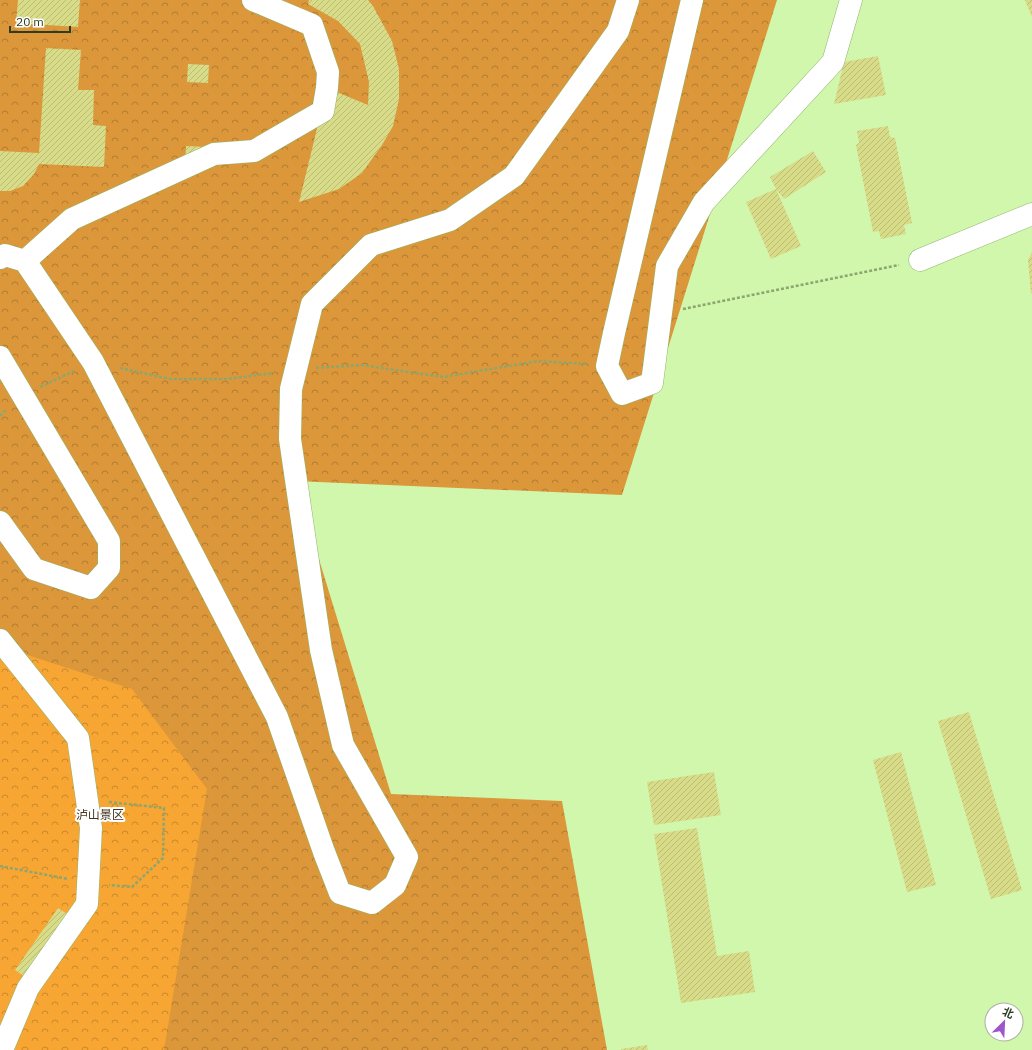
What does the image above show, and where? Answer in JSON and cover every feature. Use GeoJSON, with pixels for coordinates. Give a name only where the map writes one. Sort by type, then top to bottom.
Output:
{"type":"FeatureCollection","features":[{"type":"Feature","properties":{"kind":"street"},"geometry":{"type":"LineString","coordinates":[[25,261],[72,219],[214,154],[254,151],[323,111],[328,72],[312,24],[253,0]]}},
{"type":"Feature","properties":{"kind":"street"},"geometry":{"type":"LineString","coordinates":[[0,258],[5,255],[25,261],[93,362],[276,717],[340,893],[372,902],[395,885],[408,857],[343,745],[322,650],[290,439],[292,389],[312,304],[370,245],[450,220],[514,176],[618,31],[628,0]]}},
{"type":"Feature","properties":{"kind":"street"},"geometry":{"type":"LineString","coordinates":[[692,0],[607,366],[622,394],[652,383],[667,266],[704,202],[833,62],[851,0]]}},
{"type":"Feature","properties":{"kind":"street"},"geometry":{"type":"LineString","coordinates":[[920,260],[1032,214]]}},
{"type":"Feature","properties":{"kind":"street"},"geometry":{"type":"LineString","coordinates":[[0,357],[109,541],[110,568],[90,588],[34,569],[0,522]]}},
{"type":"Feature","properties":{"kind":"street"},"geometry":{"type":"LineString","coordinates":[[0,640],[78,738],[91,828],[87,904],[28,988],[2,1050]]}},
{"type":"Feature","properties":{"kind":"path"},"geometry":{"type":"LineString","coordinates":[[661,314],[920,260]]}},
{"type":"Feature","properties":{"kind":"green space"},"geometry":{"type":"Polygon","coordinates":[[[0,0],[777,0],[622,495],[295,481],[391,794],[562,801],[607,1050],[0,1050],[0,0]]]}},
{"type":"Feature","properties":{"kind":"green space","name":"泸山景区"},"geometry":{"type":"Polygon","coordinates":[[[0,640],[6,648],[132,689],[207,789],[164,1050],[0,1050],[0,640]]]}},
{"type":"Feature","properties":{"kind":"building"},"geometry":{"type":"Polygon","coordinates":[[[18,0],[80,0],[78,27],[16,23],[18,0]]]}},
{"type":"Feature","properties":{"kind":"building"},"geometry":{"type":"Polygon","coordinates":[[[309,0],[368,0],[373,6],[392,41],[399,69],[399,99],[393,126],[382,145],[362,173],[339,189],[299,202],[327,88],[368,105],[369,82],[360,44],[338,21],[308,4],[309,0]]]}},
{"type":"Feature","properties":{"kind":"building"},"geometry":{"type":"Polygon","coordinates":[[[1025,0],[1032,0],[1032,17],[1025,0]]]}},
{"type":"Feature","properties":{"kind":"building"},"geometry":{"type":"Polygon","coordinates":[[[46,48],[81,50],[78,90],[94,90],[93,125],[106,126],[104,167],[39,164],[34,174],[23,186],[10,191],[0,191],[0,151],[39,153],[46,48]]]}},
{"type":"Feature","properties":{"kind":"building"},"geometry":{"type":"Polygon","coordinates":[[[878,56],[886,95],[834,104],[844,62],[878,56]]]}},
{"type":"Feature","properties":{"kind":"building"},"geometry":{"type":"Polygon","coordinates":[[[188,64],[209,65],[208,83],[187,82],[188,64]]]}},
{"type":"Feature","properties":{"kind":"building"},"geometry":{"type":"Polygon","coordinates":[[[888,126],[890,137],[895,138],[912,223],[904,225],[906,234],[881,239],[879,231],[873,232],[856,145],[859,143],[857,131],[888,126]]]}},
{"type":"Feature","properties":{"kind":"building"},"geometry":{"type":"Polygon","coordinates":[[[186,146],[208,147],[185,166],[186,146]]]}},
{"type":"Feature","properties":{"kind":"building"},"geometry":{"type":"Polygon","coordinates":[[[813,151],[826,172],[784,199],[776,189],[770,177],[813,151]]]}},
{"type":"Feature","properties":{"kind":"building"},"geometry":{"type":"Polygon","coordinates":[[[776,189],[801,246],[771,259],[746,202],[776,189]]]}},
{"type":"Feature","properties":{"kind":"building"},"geometry":{"type":"Polygon","coordinates":[[[1032,252],[1032,293],[1031,294],[1028,260],[1032,252]]]}},
{"type":"Feature","properties":{"kind":"building"},"geometry":{"type":"Polygon","coordinates":[[[969,712],[1022,890],[991,899],[938,721],[969,712]]]}},
{"type":"Feature","properties":{"kind":"building"},"geometry":{"type":"Polygon","coordinates":[[[901,752],[936,885],[907,892],[873,760],[901,752]]]}},
{"type":"Feature","properties":{"kind":"building"},"geometry":{"type":"Polygon","coordinates":[[[714,772],[721,815],[654,825],[647,782],[714,772]]]}},
{"type":"Feature","properties":{"kind":"building"},"geometry":{"type":"Polygon","coordinates":[[[697,828],[717,956],[749,951],[755,992],[681,1003],[654,834],[697,828]]]}},
{"type":"Feature","properties":{"kind":"building"},"geometry":{"type":"Polygon","coordinates":[[[58,908],[72,917],[28,979],[15,970],[58,908]]]}},
{"type":"Feature","properties":{"kind":"building"},"geometry":{"type":"Polygon","coordinates":[[[647,1045],[648,1050],[621,1050],[621,1049],[647,1045]]]}}]}
